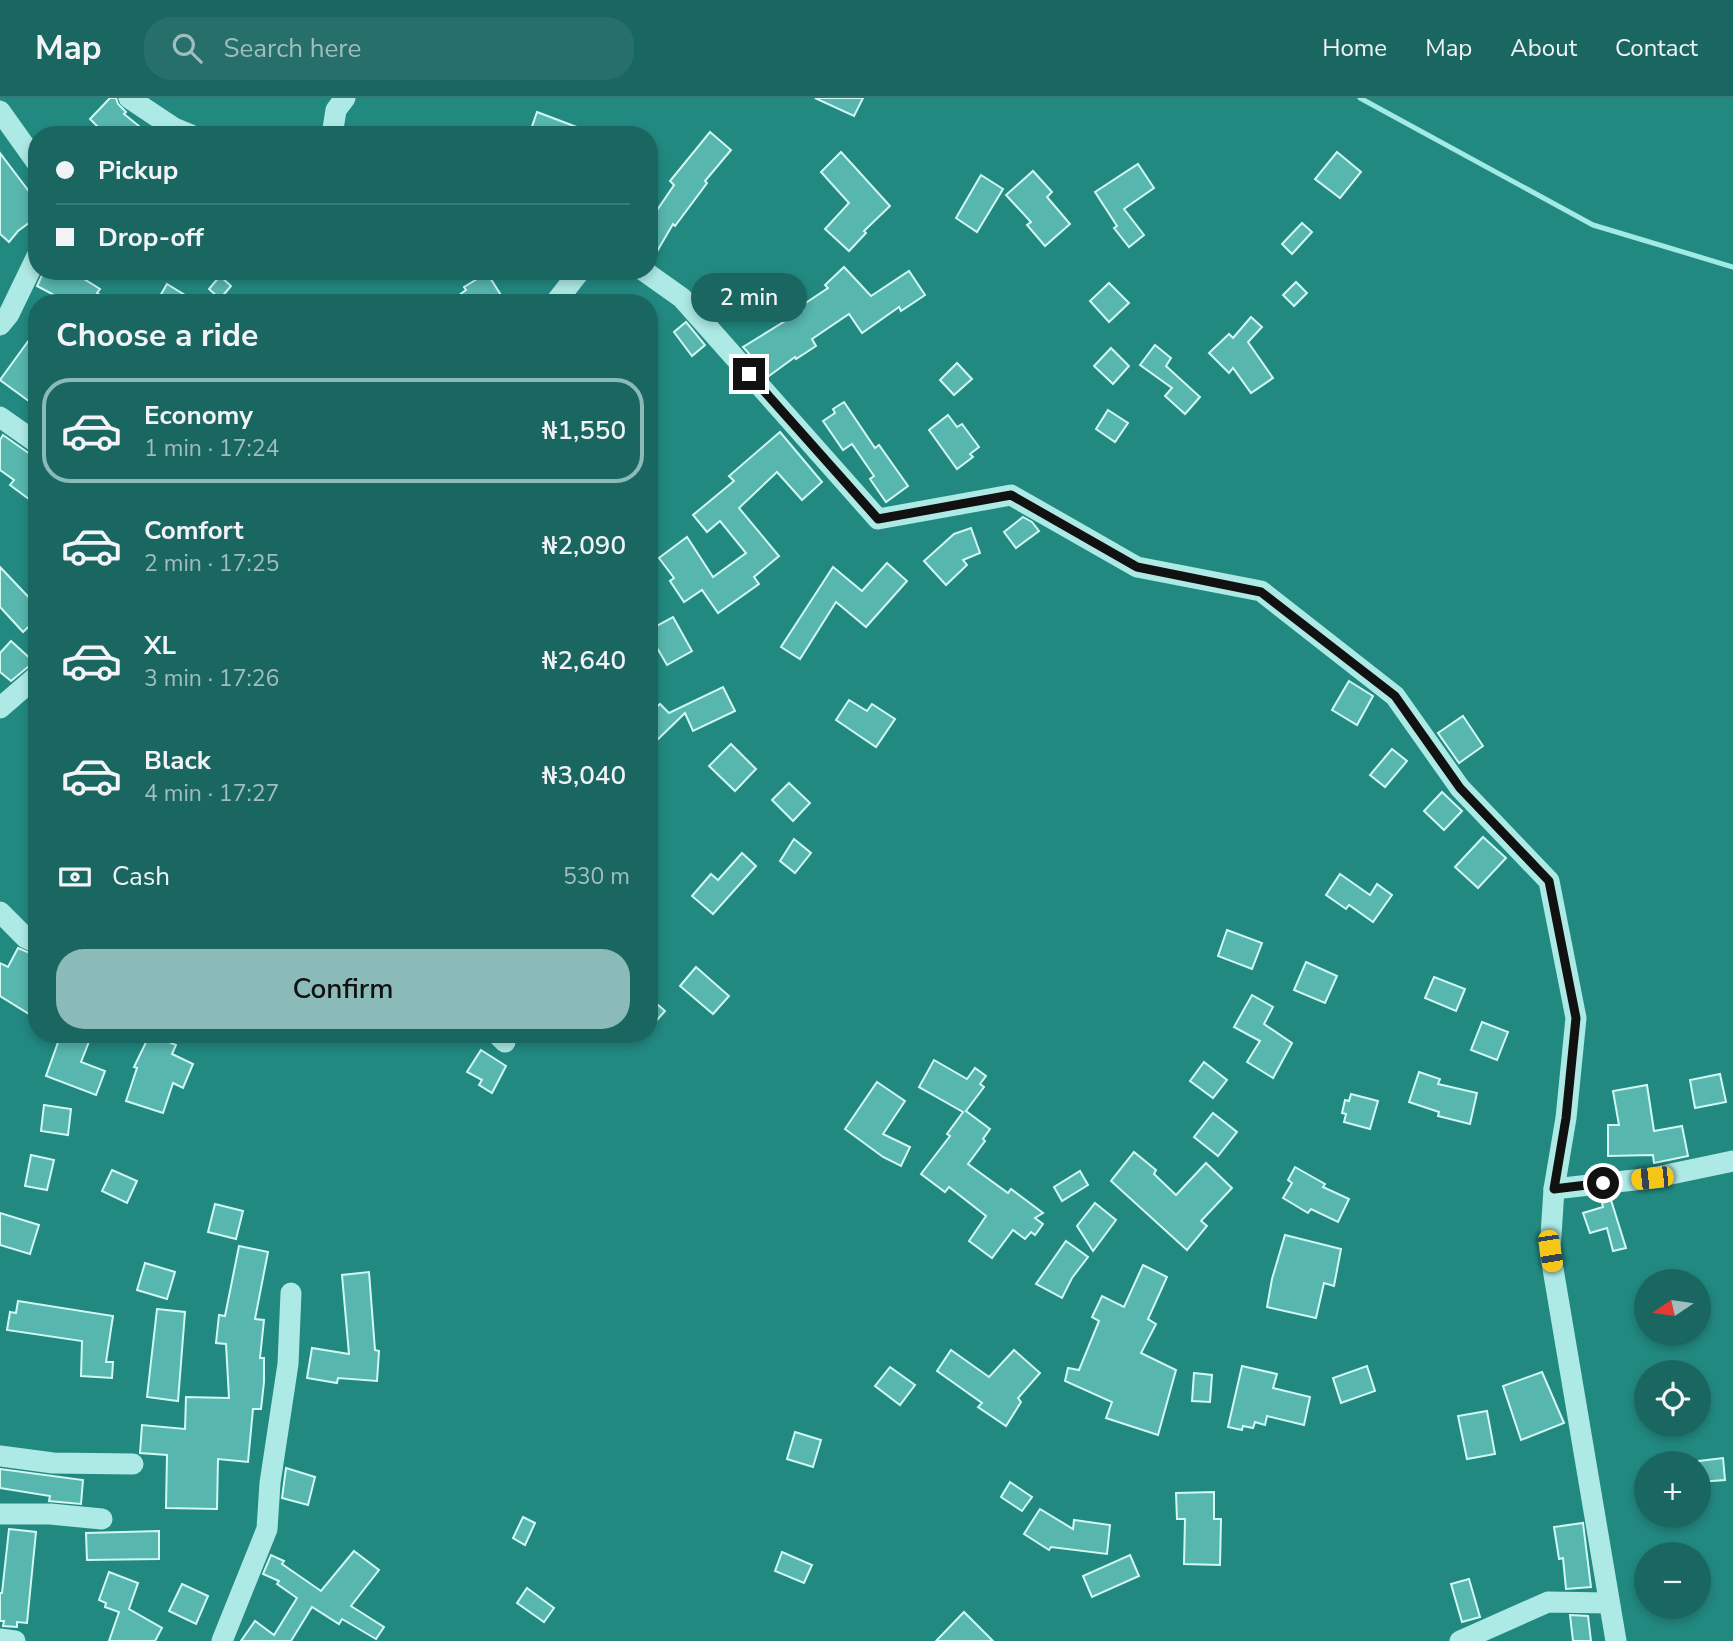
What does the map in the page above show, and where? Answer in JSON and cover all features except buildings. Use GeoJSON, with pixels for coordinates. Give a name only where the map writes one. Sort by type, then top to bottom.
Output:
{"type":"FeatureCollection","features":[{"type":"Feature","properties":{"kind":"street"},"geometry":{"type":"LineString","coordinates":[[129,98],[171,126]]}},
{"type":"Feature","properties":{"kind":"street"},"geometry":{"type":"LineString","coordinates":[[333,126],[336,110],[345,98]]}},
{"type":"Feature","properties":{"kind":"street"},"geometry":{"type":"LineString","coordinates":[[0,111],[28,150]]}},
{"type":"Feature","properties":{"kind":"street"},"geometry":{"type":"LineString","coordinates":[[0,326],[28,275]]}},
{"type":"Feature","properties":{"kind":"street"},"geometry":{"type":"LineString","coordinates":[[562,294],[573,280]]}},
{"type":"Feature","properties":{"kind":"street"},"geometry":{"type":"LineString","coordinates":[[657,280],[682,298],[878,519],[1011,495],[1137,567],[1261,592],[1395,696],[1460,788],[1549,881],[1576,1018],[1566,1118],[1554,1189],[1550,1251],[1616,1641]]}},
{"type":"Feature","properties":{"kind":"street"},"geometry":{"type":"LineString","coordinates":[[0,417],[28,437]]}},
{"type":"Feature","properties":{"kind":"street"},"geometry":{"type":"LineString","coordinates":[[0,708],[28,685]]}},
{"type":"Feature","properties":{"kind":"street"},"geometry":{"type":"LineString","coordinates":[[0,912],[28,939]]}},
{"type":"Feature","properties":{"kind":"street"},"geometry":{"type":"LineString","coordinates":[[1554,1189],[1652,1178],[1733,1161]]}},
{"type":"Feature","properties":{"kind":"street"},"geometry":{"type":"LineString","coordinates":[[222,1641],[267,1528],[288,1364],[291,1293]]}},
{"type":"Feature","properties":{"kind":"street"},"geometry":{"type":"LineString","coordinates":[[0,1456],[53,1463],[133,1464]]}},
{"type":"Feature","properties":{"kind":"street"},"geometry":{"type":"LineString","coordinates":[[0,1514],[50,1514],[102,1519]]}},
{"type":"Feature","properties":{"kind":"street"},"geometry":{"type":"LineString","coordinates":[[1460,1641],[1548,1602],[1608,1603]]}},
{"type":"Feature","properties":{"kind":"street"},"geometry":{"type":"LineString","coordinates":[[0,1639],[15,1641]]}},
{"type":"Feature","properties":{"kind":"waterway"},"geometry":{"type":"LineString","coordinates":[[1360,98],[1593,225],[1733,267]]}},
{"type":"Feature","properties":{"kind":"route"},"geometry":{"type":"LineString","coordinates":[[749,374],[878,519],[1011,495],[1137,567],[1261,592],[1395,696],[1460,788],[1549,881],[1576,1018],[1566,1118],[1554,1189],[1603,1183]]}}]}
